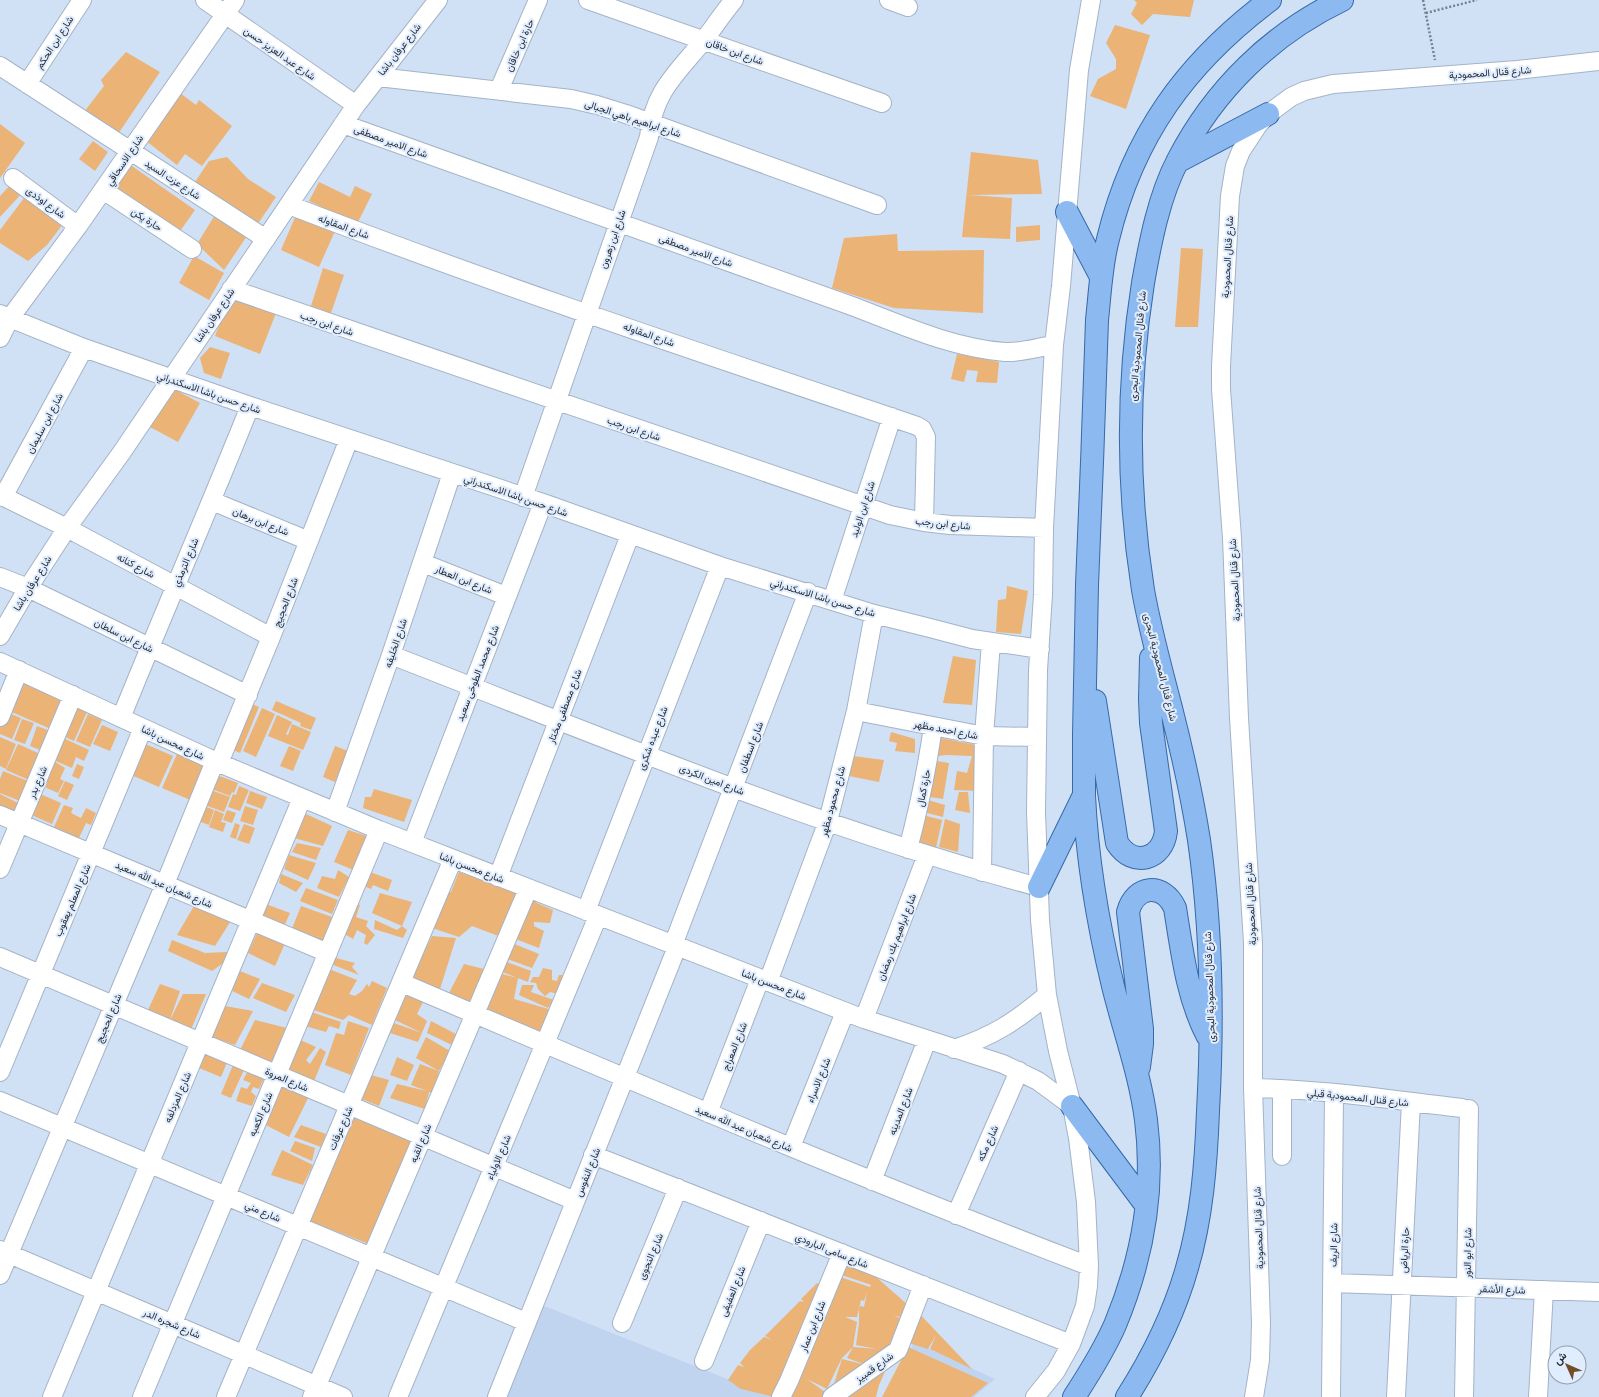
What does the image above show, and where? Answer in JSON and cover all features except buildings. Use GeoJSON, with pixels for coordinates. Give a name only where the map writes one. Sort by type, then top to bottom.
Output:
{"type":"FeatureCollection","features":[{"type":"Feature","properties":{"kind":"main road"},"geometry":{"type":"LineString","coordinates":[[1074,1397],[1095,1365],[1114,1327],[1129,1288],[1143,1233],[1148,1184],[1148,1141],[1146,1120],[1138,1074],[1115,993],[1103,940],[1090,856],[1084,795],[1085,661],[1097,320],[1101,277],[1108,240],[1118,203],[1131,168],[1144,140],[1179,87],[1200,62],[1223,38],[1270,0]]}},
{"type":"Feature","properties":{"kind":"main road","name":"شارع قنال المحمودية البحرى"},"geometry":{"type":"LineString","coordinates":[[1127,1397],[1143,1372],[1176,1303],[1190,1259],[1197,1229],[1203,1191],[1211,1044],[1210,976],[1207,924],[1199,842],[1184,761],[1172,710],[1152,638],[1137,544],[1132,472],[1131,399],[1135,342],[1148,250],[1157,216],[1177,162],[1214,102],[1237,75],[1290,29],[1321,10],[1342,0]]}},
{"type":"Feature","properties":{"kind":"main road"},"geometry":{"type":"LineString","coordinates":[[1177,162],[1268,114]]}},
{"type":"Feature","properties":{"kind":"main road"},"geometry":{"type":"LineString","coordinates":[[1067,212],[1101,277]]}},
{"type":"Feature","properties":{"kind":"main road"},"geometry":{"type":"LineString","coordinates":[[1085,661],[1097,712],[1118,843],[1122,850],[1135,858],[1150,856],[1157,852],[1162,846],[1166,831],[1151,722],[1150,699],[1152,638]]}},
{"type":"Feature","properties":{"kind":"main road"},"geometry":{"type":"LineString","coordinates":[[1039,887],[1084,795]]}},
{"type":"Feature","properties":{"kind":"main road"},"geometry":{"type":"LineString","coordinates":[[1138,1074],[1142,1044],[1142,1029],[1140,999],[1128,912],[1130,903],[1133,899],[1145,891],[1154,890],[1164,893],[1171,899],[1175,908],[1187,981],[1198,1017],[1211,1044]]}},
{"type":"Feature","properties":{"kind":"main road"},"geometry":{"type":"LineString","coordinates":[[1072,1106],[1146,1205]]}},
{"type":"Feature","properties":{"kind":"street","name":"شارع ابن الحكم"},"geometry":{"type":"LineString","coordinates":[[27,84],[82,0]]}},
{"type":"Feature","properties":{"kind":"street","name":"شارع عبد العزيز حسن"},"geometry":{"type":"LineString","coordinates":[[205,0],[229,7],[356,105]]}},
{"type":"Feature","properties":{"kind":"street","name":"شارع عرفان باشا"},"geometry":{"type":"LineString","coordinates":[[0,636],[28,588],[67,528],[122,452],[356,105],[438,0]]}},
{"type":"Feature","properties":{"kind":"street","name":"حارة ابن خاقان"},"geometry":{"type":"LineString","coordinates":[[499,90],[538,0]]}},
{"type":"Feature","properties":{"kind":"street","name":"شارع ابن خاقان"},"geometry":{"type":"LineString","coordinates":[[588,0],[882,103]]}},
{"type":"Feature","properties":{"kind":"street","name":"شارع ابن زهرون"},"geometry":{"type":"LineString","coordinates":[[523,497],[649,137],[650,122],[655,106],[666,85],[704,40],[734,0]]}},
{"type":"Feature","properties":{"kind":"street"},"geometry":{"type":"LineString","coordinates":[[889,0],[908,7]]}},
{"type":"Feature","properties":{"kind":"street"},"geometry":{"type":"LineString","coordinates":[[1035,1397],[1056,1371],[1072,1344],[1085,1306],[1089,1266],[1086,1202],[1078,1138],[1047,995],[1040,920],[1036,812],[1044,528],[1054,345],[1079,70],[1091,0]]}},
{"type":"Feature","properties":{"kind":"street","name":"شارع الاسحاقي"},"geometry":{"type":"LineString","coordinates":[[0,338],[5,316],[78,226],[229,7]]}},
{"type":"Feature","properties":{"kind":"street","name":"شارع قنال المحمودية"},"geometry":{"type":"LineString","coordinates":[[1254,1397],[1260,1360],[1260,1324],[1253,1088],[1253,943],[1239,718],[1233,570],[1220,366],[1232,181],[1241,151],[1248,138],[1268,114],[1291,97],[1319,87],[1333,84],[1555,67],[1599,61]]}},
{"type":"Feature","properties":{"kind":"street","name":"شارع عزت السيد"},"geometry":{"type":"LineString","coordinates":[[0,66],[266,239]]}},
{"type":"Feature","properties":{"kind":"street","name":"شارع ابراهيم باهي الجبالى"},"geometry":{"type":"LineString","coordinates":[[378,77],[571,99],[597,105],[650,122],[877,205]]}},
{"type":"Feature","properties":{"kind":"street","name":"شارع الامير مصطفى"},"geometry":{"type":"LineString","coordinates":[[343,124],[852,306],[929,336],[954,343],[1007,352],[1054,345]]}},
{"type":"Feature","properties":{"kind":"street","name":"شارع اوذدى"},"geometry":{"type":"LineString","coordinates":[[13,178],[78,226]]}},
{"type":"Feature","properties":{"kind":"street","name":"حارة يكن"},"geometry":{"type":"LineString","coordinates":[[103,190],[192,249]]}},
{"type":"Feature","properties":{"kind":"street","name":"شارع المقاوله"},"geometry":{"type":"LineString","coordinates":[[289,205],[587,313],[917,426],[925,432],[926,437],[924,522]]}},
{"type":"Feature","properties":{"kind":"street","name":"شارع ابن رجب"},"geometry":{"type":"LineString","coordinates":[[231,290],[890,515],[924,522],[950,525],[1044,528]]}},
{"type":"Feature","properties":{"kind":"street","name":"شارع حسن باشا الاسكندراني"},"geometry":{"type":"LineString","coordinates":[[5,316],[84,348],[171,379],[349,440],[543,503],[720,566],[808,592],[874,614],[991,642],[1040,649]]}},
{"type":"Feature","properties":{"kind":"street","name":"شارع ابن سليمان"},"geometry":{"type":"LineString","coordinates":[[2,496],[84,348]]}},
{"type":"Feature","properties":{"kind":"street","name":"شارع الترمذي"},"geometry":{"type":"LineString","coordinates":[[121,718],[250,406]]}},
{"type":"Feature","properties":{"kind":"street","name":"شارع ابن الوليد"},"geometry":{"type":"LineString","coordinates":[[832,601],[892,418]]}},
{"type":"Feature","properties":{"kind":"street","name":"شارع الحجيج"},"geometry":{"type":"LineString","coordinates":[[0,1275],[4,1252],[62,1127],[217,762],[248,694],[272,637],[349,440]]}},
{"type":"Feature","properties":{"kind":"street","name":"شارع الخليفه"},"geometry":{"type":"LineString","coordinates":[[335,812],[391,655],[452,473]]}},
{"type":"Feature","properties":{"kind":"street","name":"شارع كنانه"},"geometry":{"type":"LineString","coordinates":[[2,496],[67,528],[272,637]]}},
{"type":"Feature","properties":{"kind":"street","name":"شارع ابن برهان"},"geometry":{"type":"LineString","coordinates":[[212,501],[309,541]]}},
{"type":"Feature","properties":{"kind":"street","name":"شارع محمد الطوخى سعيد"},"geometry":{"type":"LineString","coordinates":[[412,843],[543,503]]}},
{"type":"Feature","properties":{"kind":"street","name":"شارع مصطفى مختار"},"geometry":{"type":"LineString","coordinates":[[498,877],[630,535]]}},
{"type":"Feature","properties":{"kind":"street","name":"شارع ابن العطار"},"geometry":{"type":"LineString","coordinates":[[422,563],[506,596]]}},
{"type":"Feature","properties":{"kind":"street","name":"شارع عبده شكرى"},"geometry":{"type":"LineString","coordinates":[[592,914],[646,754],[720,566]]}},
{"type":"Feature","properties":{"kind":"street","name":"شارع ابن سلطان"},"geometry":{"type":"LineString","coordinates":[[0,577],[28,588],[248,694]]}},
{"type":"Feature","properties":{"kind":"street","name":"شارع اسطفان"},"geometry":{"type":"LineString","coordinates":[[675,946],[808,592]]}},
{"type":"Feature","properties":{"kind":"street","name":"شارع محمود مظهر"},"geometry":{"type":"LineString","coordinates":[[764,981],[828,821],[856,711],[874,614]]}},
{"type":"Feature","properties":{"kind":"street"},"geometry":{"type":"LineString","coordinates":[[982,872],[984,736],[991,642]]}},
{"type":"Feature","properties":{"kind":"street","name":"شارع امين الكردى"},"geometry":{"type":"LineString","coordinates":[[391,655],[734,788],[908,849],[982,872],[1039,887]]}},
{"type":"Feature","properties":{"kind":"street","name":"شارع محسن باشا"},"geometry":{"type":"LineString","coordinates":[[0,662],[217,762],[453,860],[864,1020],[987,1058],[1019,1071],[1044,1085],[1072,1106]]}},
{"type":"Feature","properties":{"kind":"street"},"geometry":{"type":"LineString","coordinates":[[0,716],[19,670]]}},
{"type":"Feature","properties":{"kind":"street","name":"شارع بدر"},"geometry":{"type":"LineString","coordinates":[[0,869],[73,695]]}},
{"type":"Feature","properties":{"kind":"street","name":"شارع احمد مظهر"},"geometry":{"type":"LineString","coordinates":[[856,711],[984,736],[1038,737]]}},
{"type":"Feature","properties":{"kind":"street","name":"حارة كمال"},"geometry":{"type":"LineString","coordinates":[[908,849],[919,808],[933,727]]}},
{"type":"Feature","properties":{"kind":"street","name":"شارع المعلم يعقوب"},"geometry":{"type":"LineString","coordinates":[[0,1072],[143,728]]}},
{"type":"Feature","properties":{"kind":"street","name":"شارع المزدلفه"},"geometry":{"type":"LineString","coordinates":[[52,1397],[302,798]]}},
{"type":"Feature","properties":{"kind":"street","name":"شارع شعبان عبد الله سعيد"},"geometry":{"type":"LineString","coordinates":[[0,815],[328,953]]}},
{"type":"Feature","properties":{"kind":"street","name":"شارع الكعبه"},"geometry":{"type":"LineString","coordinates":[[142,1397],[379,830]]}},
{"type":"Feature","properties":{"kind":"street","name":"شارع ابراهيم بك رمضان"},"geometry":{"type":"LineString","coordinates":[[864,1020],[927,855]]}},
{"type":"Feature","properties":{"kind":"street","name":"شارع عرفات"},"geometry":{"type":"LineString","coordinates":[[226,1397],[453,860]]}},
{"type":"Feature","properties":{"kind":"street","name":"شارع القبه"},"geometry":{"type":"LineString","coordinates":[[315,1391],[528,889]]}},
{"type":"Feature","properties":{"kind":"street","name":"شارع الاولياء"},"geometry":{"type":"LineString","coordinates":[[398,1397],[545,1044],[592,914]]}},
{"type":"Feature","properties":{"kind":"street","name":"شارع النفوس"},"geometry":{"type":"LineString","coordinates":[[497,1397],[675,946]]}},
{"type":"Feature","properties":{"kind":"street","name":"شارع المروة"},"geometry":{"type":"LineString","coordinates":[[0,957],[575,1202]]}},
{"type":"Feature","properties":{"kind":"street","name":"شارع المعراج"},"geometry":{"type":"LineString","coordinates":[[708,1113],[764,981]]}},
{"type":"Feature","properties":{"kind":"street","name":"شارع شعبان عبد الله سعيد"},"geometry":{"type":"LineString","coordinates":[[402,983],[624,1078],[872,1181],[1089,1266]]}},
{"type":"Feature","properties":{"kind":"street"},"geometry":{"type":"LineString","coordinates":[[954,1049],[979,1040],[1004,1028],[1026,1013],[1047,995]]}},
{"type":"Feature","properties":{"kind":"street","name":"شارع الاسراء"},"geometry":{"type":"LineString","coordinates":[[791,1147],[845,1012]]}},
{"type":"Feature","properties":{"kind":"street","name":"شارع المدينه"},"geometry":{"type":"LineString","coordinates":[[872,1181],[927,1040]]}},
{"type":"Feature","properties":{"kind":"street","name":"شارع مكه"},"geometry":{"type":"LineString","coordinates":[[956,1215],[1019,1071]]}},
{"type":"Feature","properties":{"kind":"street","name":"شارع قنال المحمودية قبلي"},"geometry":{"type":"LineString","coordinates":[[1253,1088],[1282,1089],[1465,1108]]}},
{"type":"Feature","properties":{"kind":"street"},"geometry":{"type":"LineString","coordinates":[[1282,1089],[1282,1156]]}},
{"type":"Feature","properties":{"kind":"street","name":"شارع الريف"},"geometry":{"type":"LineString","coordinates":[[1331,1397],[1334,1094]]}},
{"type":"Feature","properties":{"kind":"street","name":"شارع مني"},"geometry":{"type":"LineString","coordinates":[[0,1101],[526,1322]]}},
{"type":"Feature","properties":{"kind":"street","name":"حارة الرياض"},"geometry":{"type":"LineString","coordinates":[[1396,1397],[1411,1102]]}},
{"type":"Feature","properties":{"kind":"street","name":"شارع ابو النور"},"geometry":{"type":"LineString","coordinates":[[1464,1397],[1466,1288],[1465,1108]]}},
{"type":"Feature","properties":{"kind":"street","name":"شارع سامى البارودي"},"geometry":{"type":"LineString","coordinates":[[593,1155],[1072,1344]]}},
{"type":"Feature","properties":{"kind":"street","name":"شارع النجوى"},"geometry":{"type":"LineString","coordinates":[[622,1323],[678,1188]]}},
{"type":"Feature","properties":{"kind":"street","name":"شارع العفيفى"},"geometry":{"type":"LineString","coordinates":[[704,1361],[761,1221]]}},
{"type":"Feature","properties":{"kind":"street","name":"شارع شجره الدر"},"geometry":{"type":"LineString","coordinates":[[4,1252],[244,1354],[315,1391],[343,1397]]}},
{"type":"Feature","properties":{"kind":"street","name":"شارع ابن عمار"},"geometry":{"type":"LineString","coordinates":[[781,1397],[842,1253]]}},
{"type":"Feature","properties":{"kind":"street","name":"شارع الأشقر"},"geometry":{"type":"LineString","coordinates":[[1332,1283],[1599,1292]]}},
{"type":"Feature","properties":{"kind":"street","name":"شارع قمبيز"},"geometry":{"type":"LineString","coordinates":[[832,1397],[898,1350],[923,1286]]}},
{"type":"Feature","properties":{"kind":"street"},"geometry":{"type":"LineString","coordinates":[[1538,1397],[1544,1290]]}},
{"type":"Feature","properties":{"kind":"path"},"geometry":{"type":"LineString","coordinates":[[1423,0],[1438,76]]}},
{"type":"Feature","properties":{"kind":"path"},"geometry":{"type":"LineString","coordinates":[[1426,13],[1477,0]]}},
{"type":"Feature","properties":{"kind":"shaded area"},"geometry":{"type":"Polygon","coordinates":[[[542,1305],[772,1397],[505,1397],[542,1305]]]}},
{"type":"Feature","properties":{"kind":"shaded area"},"geometry":{"type":"Polygon","coordinates":[[[914,1342],[995,1379],[974,1397],[889,1397],[914,1342]]]}}]}
